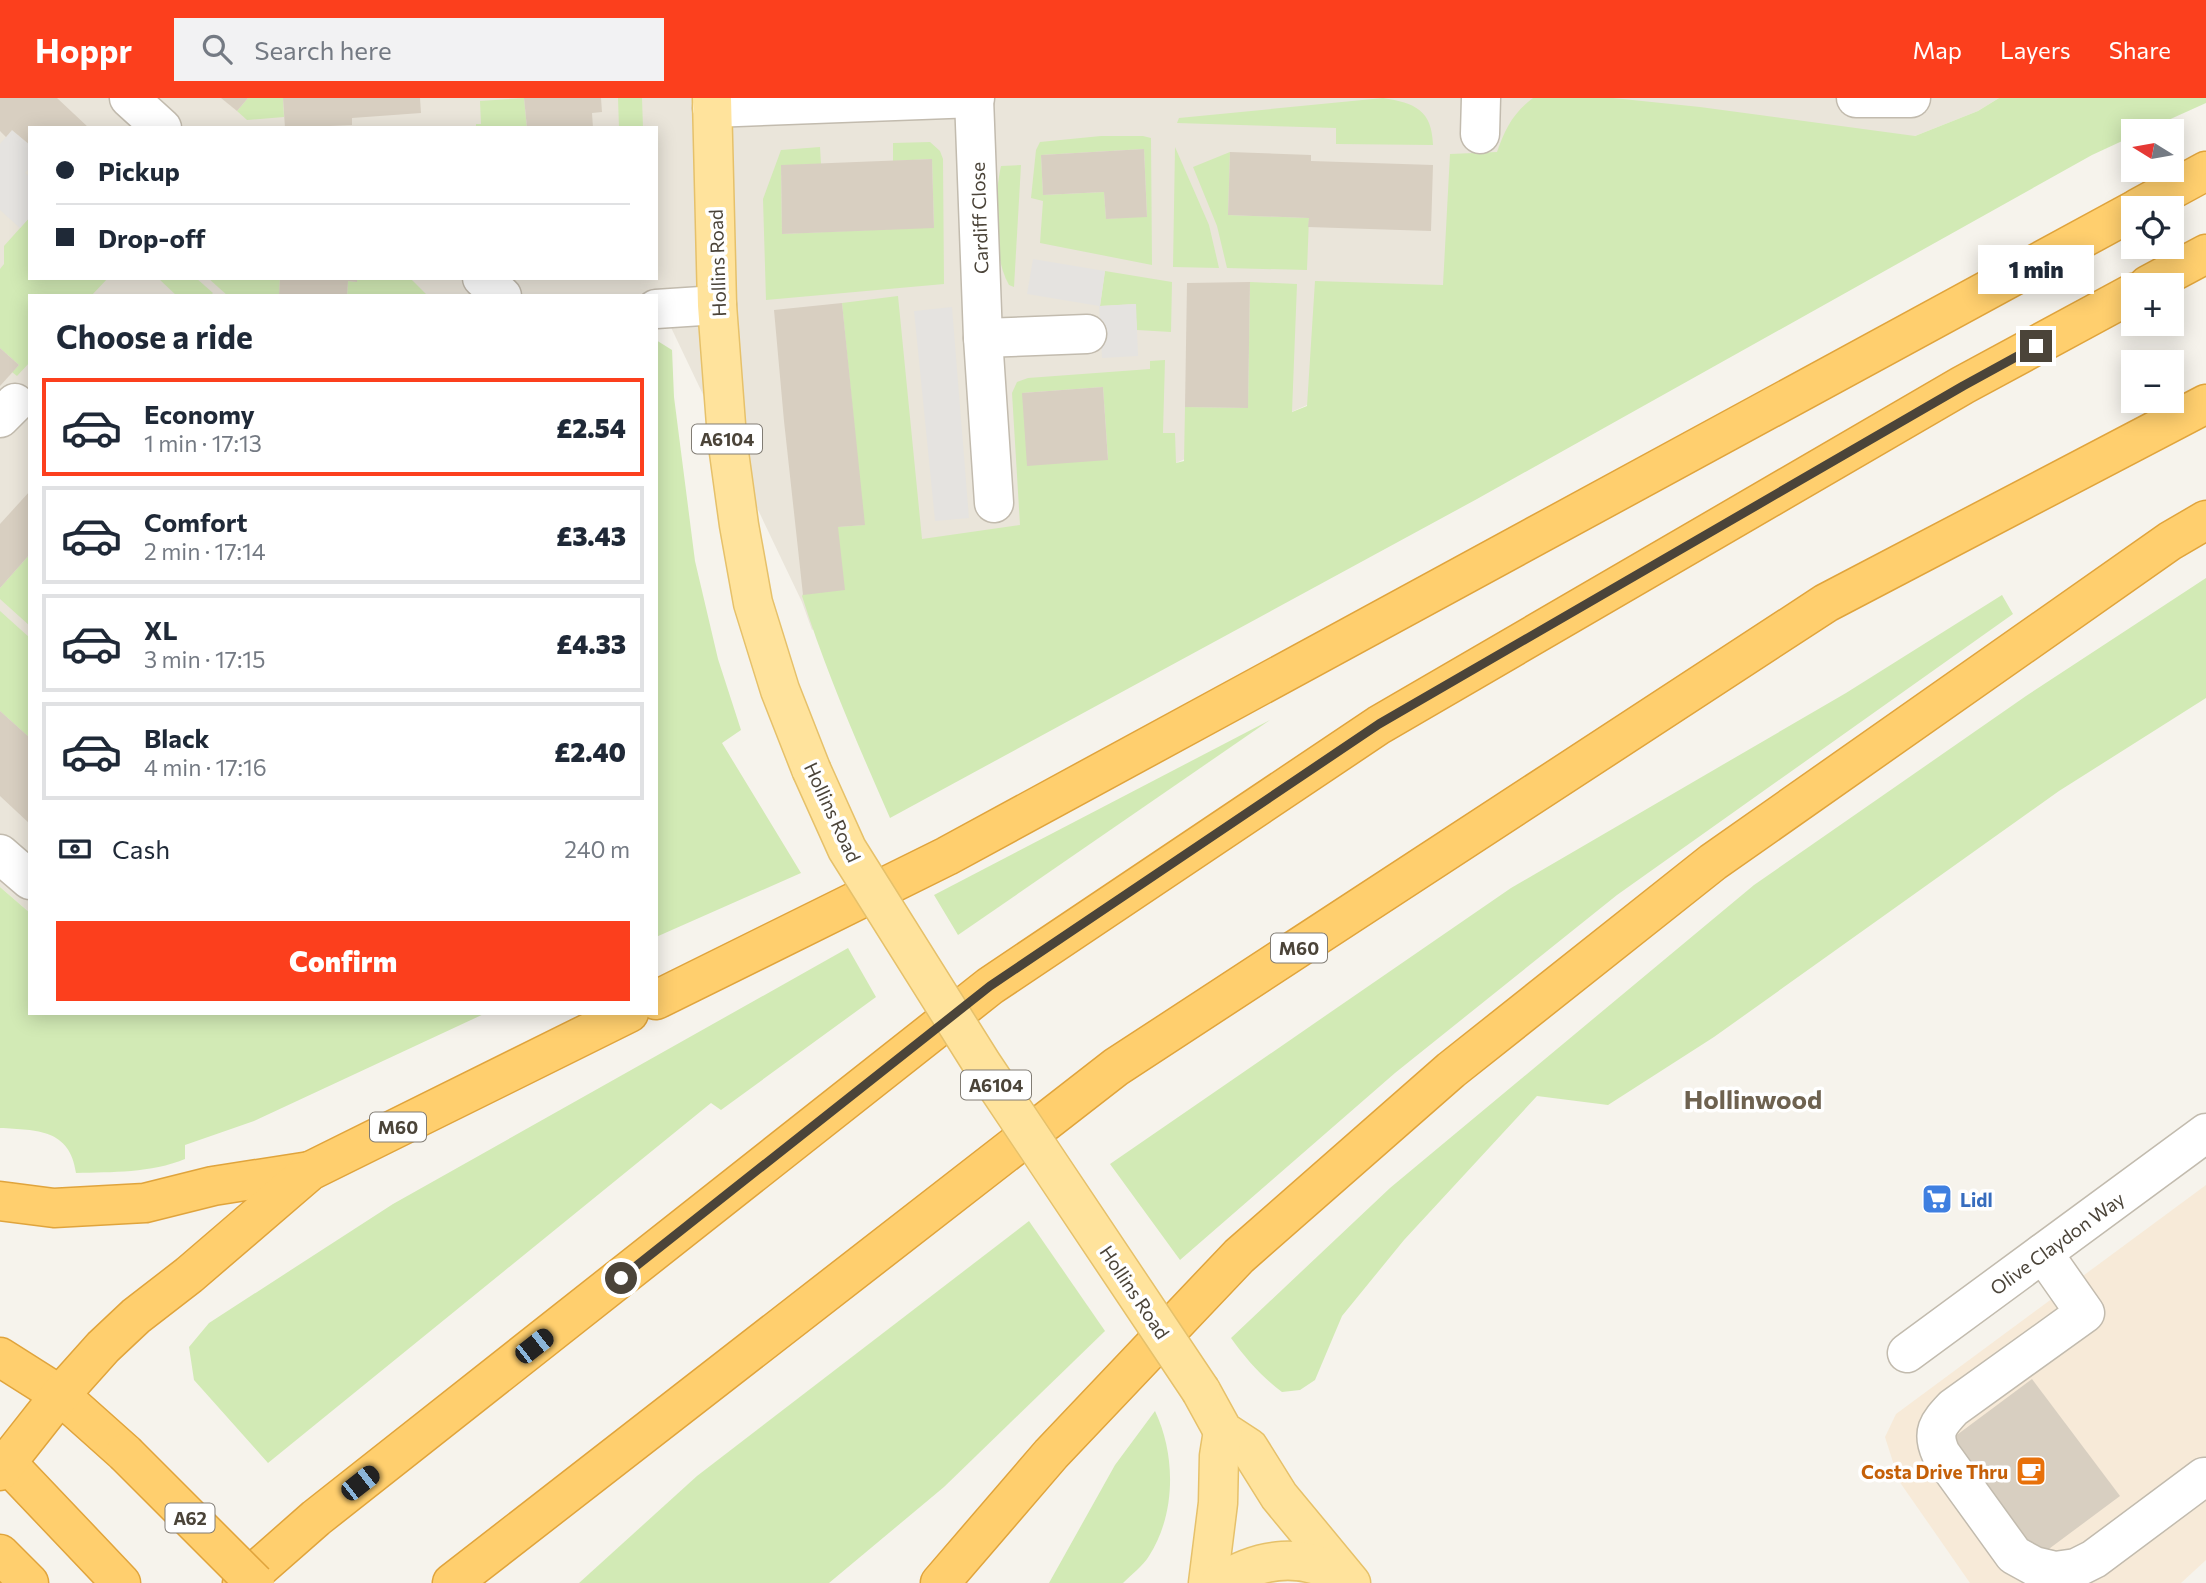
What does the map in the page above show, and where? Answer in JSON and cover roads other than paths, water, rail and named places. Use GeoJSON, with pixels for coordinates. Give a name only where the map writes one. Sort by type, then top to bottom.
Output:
{"type":"FeatureCollection","features":[{"type":"Feature","properties":{"kind":"highway"},"geometry":{"type":"LineString","coordinates":[[2160,196],[2206,171]]}},
{"type":"Feature","properties":{"kind":"highway"},"geometry":{"type":"LineString","coordinates":[[658,999],[947,856],[2121,217]]}},
{"type":"Feature","properties":{"kind":"highway"},"geometry":{"type":"LineString","coordinates":[[2170,273],[2206,254]]}},
{"type":"Feature","properties":{"kind":"highway"},"geometry":{"type":"LineString","coordinates":[[242,1583],[316,1518],[990,986],[1379,724],[1963,386],[2121,300]]}},
{"type":"Feature","properties":{"kind":"highway","name":"M60"},"geometry":{"type":"LineString","coordinates":[[452,1583],[1116,1067],[1826,603],[2206,404]]}},
{"type":"Feature","properties":{"kind":"highway"},"geometry":{"type":"LineString","coordinates":[[940,1583],[1051,1454],[1239,1256],[1451,1070],[1713,862],[2170,541],[2206,520]]}},
{"type":"Feature","properties":{"kind":"highway","name":"M60"},"geometry":{"type":"LineString","coordinates":[[60,1395],[103,1347],[136,1316],[189,1275],[310,1171],[625,1015]]}},
{"type":"Feature","properties":{"kind":"highway","name":"M60"},"geometry":{"type":"LineString","coordinates":[[0,1201],[54,1208],[145,1203],[213,1186],[310,1171]]}},
{"type":"Feature","properties":{"kind":"highway","name":"A62"},"geometry":{"type":"LineString","coordinates":[[0,1357],[60,1395],[125,1453],[255,1583]]}},
{"type":"Feature","properties":{"kind":"highway"},"geometry":{"type":"LineString","coordinates":[[60,1395],[3,1467],[87,1545],[121,1583]]}},
{"type":"Feature","properties":{"kind":"highway"},"geometry":{"type":"LineString","coordinates":[[0,1554],[29,1583]]}},
{"type":"Feature","properties":{"kind":"main road","name":"Hollins Road"},"geometry":{"type":"LineString","coordinates":[[712,103],[718,305],[727,438],[753,603],[780,690],[811,769],[847,849],[868,883],[982,1064],[1201,1391],[1223,1431],[1249,1448],[1279,1496],[1350,1582]]}},
{"type":"Feature","properties":{"kind":"main road"},"geometry":{"type":"LineString","coordinates":[[1208,1583],[1223,1431]]}},
{"type":"Feature","properties":{"kind":"main road","name":"Hollins Road"},"geometry":{"type":"LineString","coordinates":[[1220,1583],[1252,1565],[1290,1560],[1330,1569],[1350,1582]]}},
{"type":"Feature","properties":{"kind":"street"},"geometry":{"type":"LineString","coordinates":[[129,98],[160,126]]}},
{"type":"Feature","properties":{"kind":"street"},"geometry":{"type":"LineString","coordinates":[[712,103],[974,98]]}},
{"type":"Feature","properties":{"kind":"street","name":"Cardiff Close"},"geometry":{"type":"LineString","coordinates":[[974,98],[983,338],[994,503]]}},
{"type":"Feature","properties":{"kind":"street"},"geometry":{"type":"LineString","coordinates":[[1856,98],[1911,98]]}},
{"type":"Feature","properties":{"kind":"street"},"geometry":{"type":"LineString","coordinates":[[484,280],[500,294]]}},
{"type":"Feature","properties":{"kind":"street"},"geometry":{"type":"LineString","coordinates":[[658,309],[718,305]]}},
{"type":"Feature","properties":{"kind":"street"},"geometry":{"type":"LineString","coordinates":[[983,338],[1087,334]]}},
{"type":"Feature","properties":{"kind":"street"},"geometry":{"type":"LineString","coordinates":[[0,854],[28,878]]}},
{"type":"Feature","properties":{"kind":"street","name":"Olive Claydon Way"},"geometry":{"type":"LineString","coordinates":[[1907,1353],[2206,1133]]}},
{"type":"Feature","properties":{"kind":"street"},"geometry":{"type":"LineString","coordinates":[[2043,1253],[2085,1313],[1953,1408],[1941,1421],[1935,1435],[1941,1454],[2014,1555],[2034,1566],[2055,1571],[2076,1568],[2094,1559],[2204,1478]]}},
{"type":"Feature","properties":{"kind":"place","name":"Lidl"},"geometry":{"type":"Point","coordinates":[1937,1199]}},
{"type":"Feature","properties":{"kind":"place","name":"Costa Drive Thru"},"geometry":{"type":"Point","coordinates":[2031,1471]}},
{"type":"Feature","properties":{"kind":"district","name":"Hollinwood"},"geometry":{"type":"Point","coordinates":[1753,1098]}}]}
